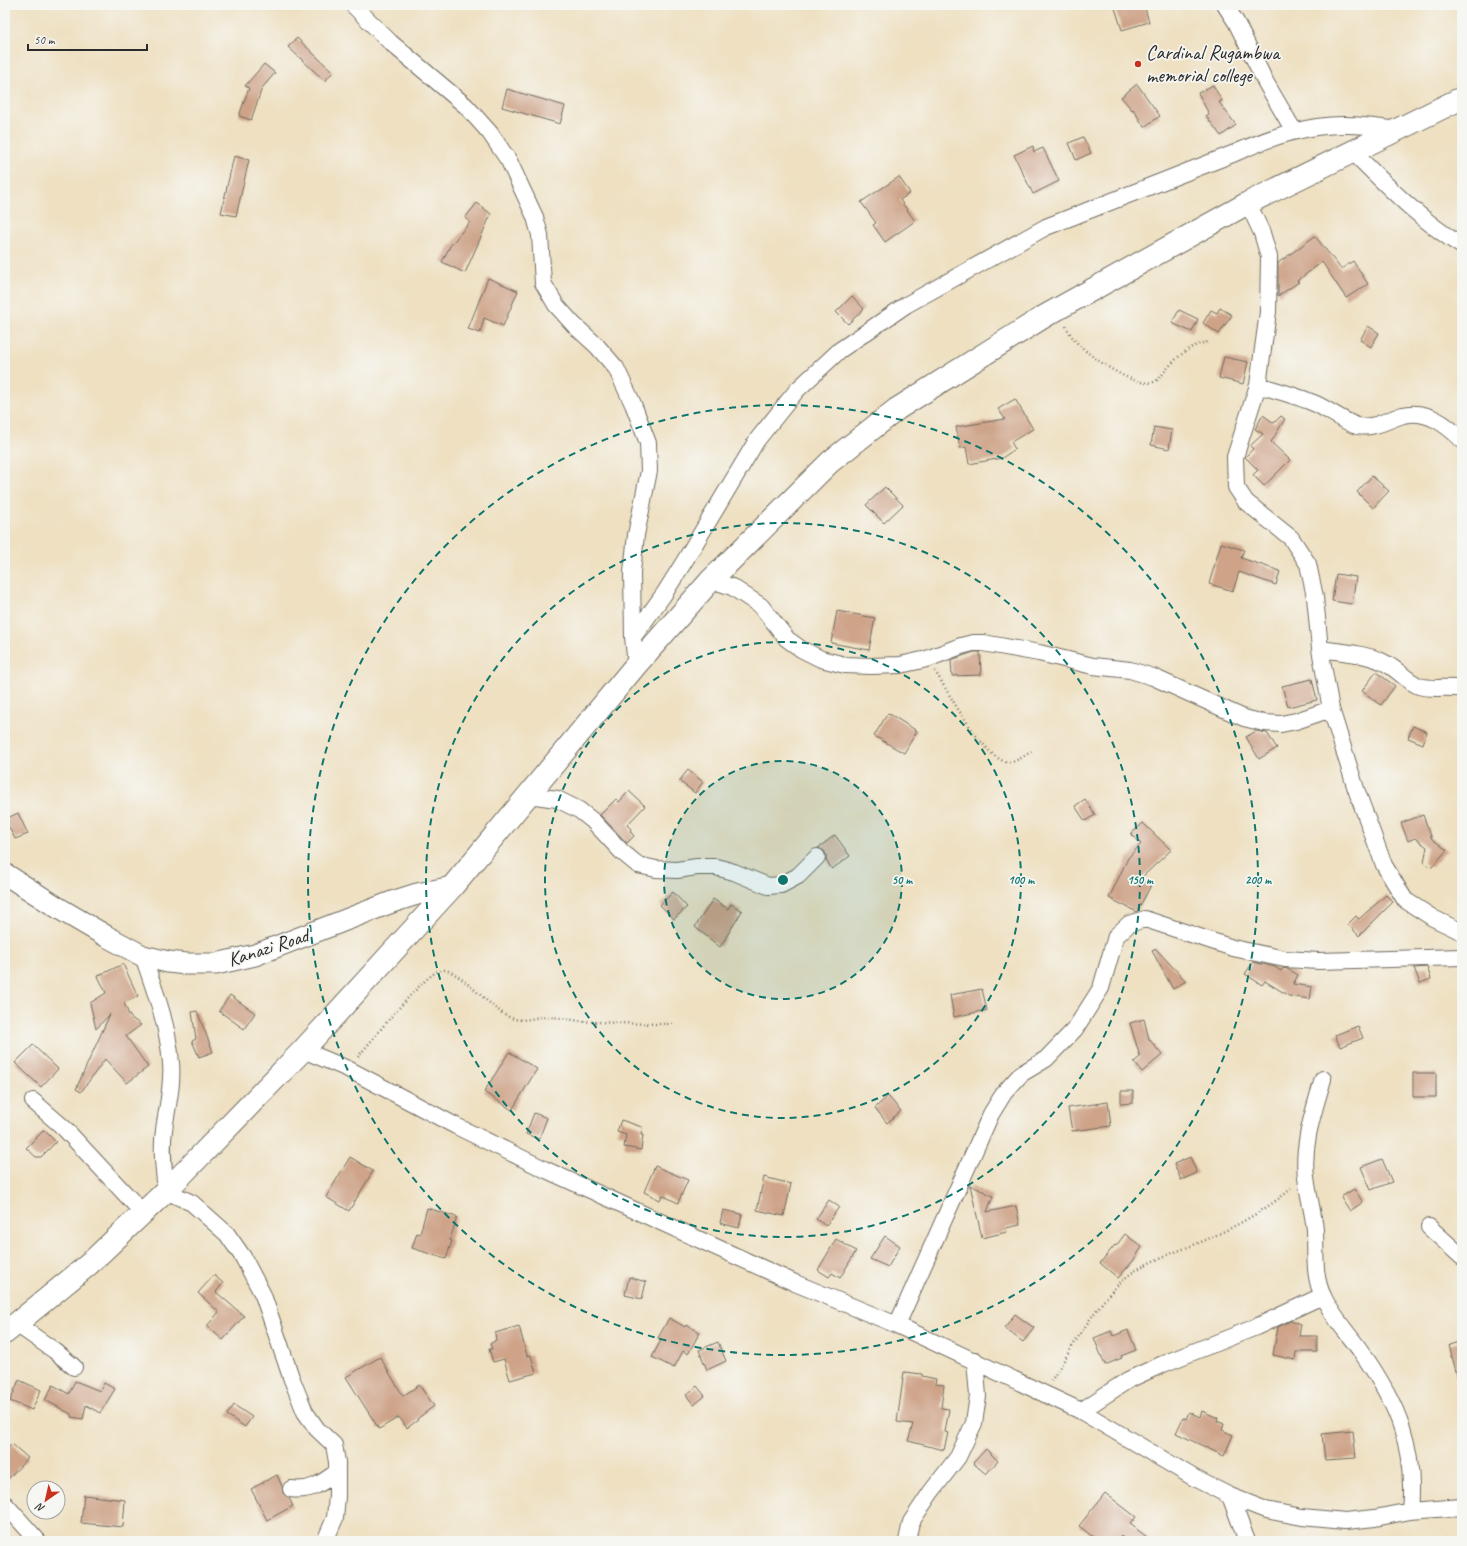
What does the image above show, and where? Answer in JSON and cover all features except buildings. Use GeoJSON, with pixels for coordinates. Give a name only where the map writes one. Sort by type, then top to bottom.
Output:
{"type":"FeatureCollection","features":[{"type":"Feature","properties":{"kind":"highway"},"geometry":{"type":"LineString","coordinates":[[10,1328],[88,1265],[143,1213],[303,1050],[452,887],[636,665],[711,580],[830,462],[897,408],[1058,309],[1248,203],[1462,98]]}},
{"type":"Feature","properties":{"kind":"main road","name":"Kanazi Road"},"geometry":{"type":"LineString","coordinates":[[5,874],[60,909],[143,956],[174,963],[216,964],[255,955],[392,902],[417,894],[452,887]]}},
{"type":"Feature","properties":{"kind":"street"},"geometry":{"type":"LineString","coordinates":[[353,5],[390,42],[466,106],[490,133],[509,161],[535,217],[540,236],[543,283],[556,305],[574,325],[597,346],[616,368],[633,404],[648,443],[649,471],[636,536],[632,572],[633,637],[636,665]]}},
{"type":"Feature","properties":{"kind":"street"},"geometry":{"type":"LineString","coordinates":[[1225,5],[1236,22],[1266,83],[1294,131]]}},
{"type":"Feature","properties":{"kind":"street"},"geometry":{"type":"LineString","coordinates":[[633,637],[680,569],[757,440],[797,390],[840,350],[906,305],[1046,227],[1265,140],[1312,126],[1349,124],[1397,130]]}},
{"type":"Feature","properties":{"kind":"street"},"geometry":{"type":"LineString","coordinates":[[1353,152],[1414,210],[1451,240],[1462,246]]}},
{"type":"Feature","properties":{"kind":"street"},"geometry":{"type":"LineString","coordinates":[[1248,203],[1262,233],[1270,257],[1268,312],[1258,386],[1235,457],[1236,487],[1246,502],[1291,538],[1308,564],[1315,597],[1320,649],[1330,709],[1356,789],[1384,865],[1405,900],[1434,918],[1462,932]]}},
{"type":"Feature","properties":{"kind":"street"},"geometry":{"type":"LineString","coordinates":[[1258,386],[1316,404],[1355,425],[1368,427],[1385,423],[1404,415],[1423,414],[1438,421],[1462,440]]}},
{"type":"Feature","properties":{"kind":"street"},"geometry":{"type":"LineString","coordinates":[[711,580],[732,587],[748,596],[761,606],[787,639],[801,650],[821,659],[844,665],[900,665],[927,659],[961,646],[973,643],[983,643],[1039,653],[1093,666],[1130,670],[1153,677],[1244,718],[1264,723],[1281,724],[1296,721],[1330,709]]}},
{"type":"Feature","properties":{"kind":"street"},"geometry":{"type":"LineString","coordinates":[[1320,649],[1361,655],[1382,661],[1392,666],[1412,682],[1420,686],[1462,689]]}},
{"type":"Feature","properties":{"kind":"street"},"geometry":{"type":"LineString","coordinates":[[528,795],[557,800],[580,810],[593,821],[622,852],[638,865],[656,869],[677,870],[716,866],[768,886],[781,885],[798,876],[817,857]]}},
{"type":"Feature","properties":{"kind":"street"},"geometry":{"type":"LineString","coordinates":[[897,1325],[991,1114],[1004,1093],[1021,1074],[1046,1059],[1075,1029],[1102,988],[1116,936],[1129,924],[1146,919],[1233,948],[1285,958],[1319,961],[1462,956]]}},
{"type":"Feature","properties":{"kind":"street"},"geometry":{"type":"LineString","coordinates":[[143,956],[162,1011],[171,1063],[171,1091],[164,1131],[163,1158],[166,1191],[192,1203],[198,1208],[227,1234],[243,1257],[263,1295],[290,1377],[305,1412],[317,1429],[334,1445],[337,1472],[335,1518],[325,1541]]}},
{"type":"Feature","properties":{"kind":"street"},"geometry":{"type":"LineString","coordinates":[[303,1050],[348,1069],[456,1126],[544,1169],[795,1283],[897,1325],[975,1360],[1082,1411],[1196,1479],[1230,1496],[1273,1511],[1302,1517],[1345,1521],[1410,1512],[1462,1507]]}},
{"type":"Feature","properties":{"kind":"street"},"geometry":{"type":"LineString","coordinates":[[1324,1079],[1308,1131],[1305,1154],[1306,1177],[1312,1202],[1316,1278],[1322,1296],[1384,1387],[1398,1416],[1406,1438],[1410,1463],[1412,1490],[1410,1512]]}},
{"type":"Feature","properties":{"kind":"street"},"geometry":{"type":"LineString","coordinates":[[33,1101],[64,1128],[143,1213]]}},
{"type":"Feature","properties":{"kind":"street"},"geometry":{"type":"LineString","coordinates":[[1429,1226],[1462,1257]]}},
{"type":"Feature","properties":{"kind":"street"},"geometry":{"type":"LineString","coordinates":[[1082,1411],[1128,1380],[1199,1349],[1256,1327],[1322,1296]]}},
{"type":"Feature","properties":{"kind":"street"},"geometry":{"type":"LineString","coordinates":[[10,1328],[74,1367]]}},
{"type":"Feature","properties":{"kind":"street"},"geometry":{"type":"LineString","coordinates":[[907,1541],[912,1522],[930,1492],[958,1458],[974,1423],[978,1396],[975,1360]]}},
{"type":"Feature","properties":{"kind":"street"},"geometry":{"type":"LineString","coordinates":[[291,1489],[300,1491],[317,1486],[337,1472]]}},
{"type":"Feature","properties":{"kind":"street"},"geometry":{"type":"LineString","coordinates":[[1230,1496],[1247,1541]]}},
{"type":"Feature","properties":{"kind":"street"},"geometry":{"type":"LineString","coordinates":[[5,1504],[38,1541]]}},
{"type":"Feature","properties":{"kind":"path"},"geometry":{"type":"LineString","coordinates":[[1058,309],[1069,333],[1079,345],[1094,358],[1116,371],[1142,382],[1150,383],[1157,381],[1174,360],[1184,352],[1200,343],[1209,342]]}},
{"type":"Feature","properties":{"kind":"path"},"geometry":{"type":"LineString","coordinates":[[927,659],[977,738],[989,752],[1000,760],[1009,762],[1034,750]]}},
{"type":"Feature","properties":{"kind":"path"},"geometry":{"type":"LineString","coordinates":[[348,1069],[417,989],[432,974],[441,970],[450,971],[458,976],[496,1009],[508,1017],[517,1020],[545,1016],[599,1022],[672,1024]]}},
{"type":"Feature","properties":{"kind":"path"},"geometry":{"type":"LineString","coordinates":[[1043,1393],[1100,1305],[1117,1285],[1149,1262],[1207,1239],[1245,1220],[1282,1197],[1306,1177]]}},
{"type":"Feature","properties":{"kind":"place","name":"Cardinal Rugambwa memorial college"},"geometry":{"type":"Point","coordinates":[1138,64]}}]}
